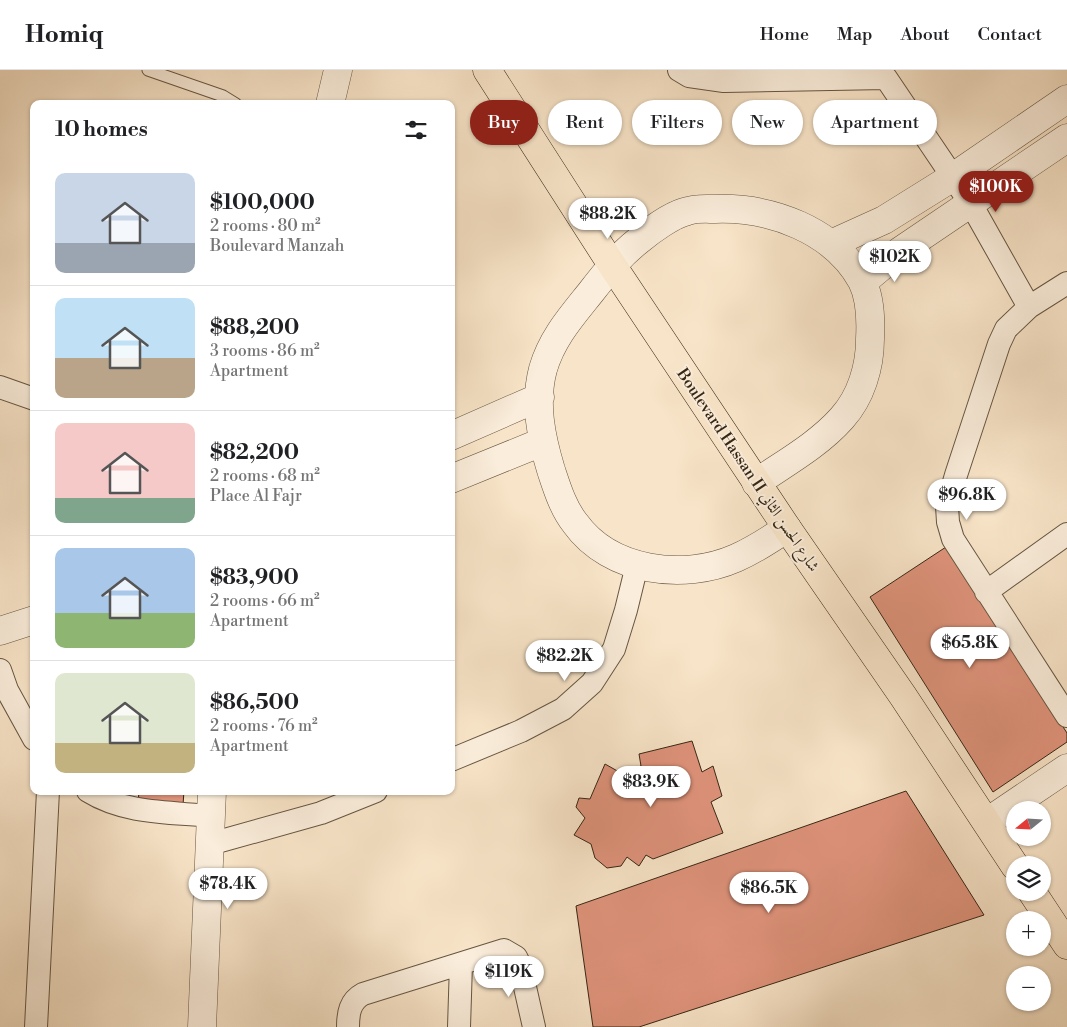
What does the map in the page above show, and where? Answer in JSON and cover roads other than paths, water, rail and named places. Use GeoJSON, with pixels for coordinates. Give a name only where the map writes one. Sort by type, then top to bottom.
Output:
{"type":"FeatureCollection","features":[{"type":"Feature","properties":{"kind":"main road","name":"Boulevard Hassan II شارع الحسن الثاني"},"geometry":{"type":"LineString","coordinates":[[488,70],[612,266],[756,483],[903,696],[1009,856]]}},
{"type":"Feature","properties":{"kind":"main road"},"geometry":{"type":"LineString","coordinates":[[1038,901],[1067,945]]}},
{"type":"Feature","properties":{"kind":"street"},"geometry":{"type":"LineString","coordinates":[[331,100],[338,70]]}},
{"type":"Feature","properties":{"kind":"street"},"geometry":{"type":"LineString","coordinates":[[679,70],[689,76],[724,81],[892,74],[971,204],[1029,308]]}},
{"type":"Feature","properties":{"kind":"street"},"geometry":{"type":"LineString","coordinates":[[831,244],[884,220],[953,177],[1067,99]]}},
{"type":"Feature","properties":{"kind":"street"},"geometry":{"type":"LineString","coordinates":[[863,282],[900,251],[1067,138]]}},
{"type":"Feature","properties":{"kind":"street"},"geometry":{"type":"LineString","coordinates":[[756,483],[812,445],[842,418],[856,396],[864,377],[870,351],[869,311],[863,282],[845,256],[831,244],[802,227],[768,215],[735,209],[689,210],[673,217],[638,240],[612,266],[557,337],[544,368],[539,411],[542,442],[560,495],[575,524],[600,548],[638,565],[676,570],[706,568],[735,559],[765,543],[787,528]]}},
{"type":"Feature","properties":{"kind":"street"},"geometry":{"type":"LineString","coordinates":[[1067,283],[1029,308],[1006,329],[999,344],[947,506],[948,522],[953,539],[1067,716]]}},
{"type":"Feature","properties":{"kind":"street"},"geometry":{"type":"LineString","coordinates":[[0,387],[30,398]]}},
{"type":"Feature","properties":{"kind":"street"},"geometry":{"type":"LineString","coordinates":[[455,434],[540,398]]}},
{"type":"Feature","properties":{"kind":"street"},"geometry":{"type":"LineString","coordinates":[[455,477],[542,442]]}},
{"type":"Feature","properties":{"kind":"street"},"geometry":{"type":"LineString","coordinates":[[986,592],[1067,534]]}},
{"type":"Feature","properties":{"kind":"street"},"geometry":{"type":"LineString","coordinates":[[455,758],[520,731],[563,709],[592,683],[614,649],[638,565]]}},
{"type":"Feature","properties":{"kind":"street"},"geometry":{"type":"LineString","coordinates":[[0,631],[30,621]]}},
{"type":"Feature","properties":{"kind":"street"},"geometry":{"type":"LineString","coordinates":[[0,670],[6,690],[30,732]]}},
{"type":"Feature","properties":{"kind":"street"},"geometry":{"type":"LineString","coordinates":[[987,822],[1067,768]]}},
{"type":"Feature","properties":{"kind":"street"},"geometry":{"type":"LineString","coordinates":[[36,1027],[48,795]]}},
{"type":"Feature","properties":{"kind":"street"},"geometry":{"type":"LineString","coordinates":[[94,795],[131,809],[211,804],[202,1027]]}},
{"type":"Feature","properties":{"kind":"street"},"geometry":{"type":"LineString","coordinates":[[210,844],[321,813],[366,795]]}},
{"type":"Feature","properties":{"kind":"street"},"geometry":{"type":"LineString","coordinates":[[348,1027],[351,1005],[356,998],[504,950],[516,957],[520,965],[534,1027]]}},
{"type":"Feature","properties":{"kind":"street"},"geometry":{"type":"LineString","coordinates":[[459,1027],[461,964]]}},
{"type":"Feature","properties":{"kind":"lane"},"geometry":{"type":"LineString","coordinates":[[148,70],[223,96],[230,100]]}}]}
